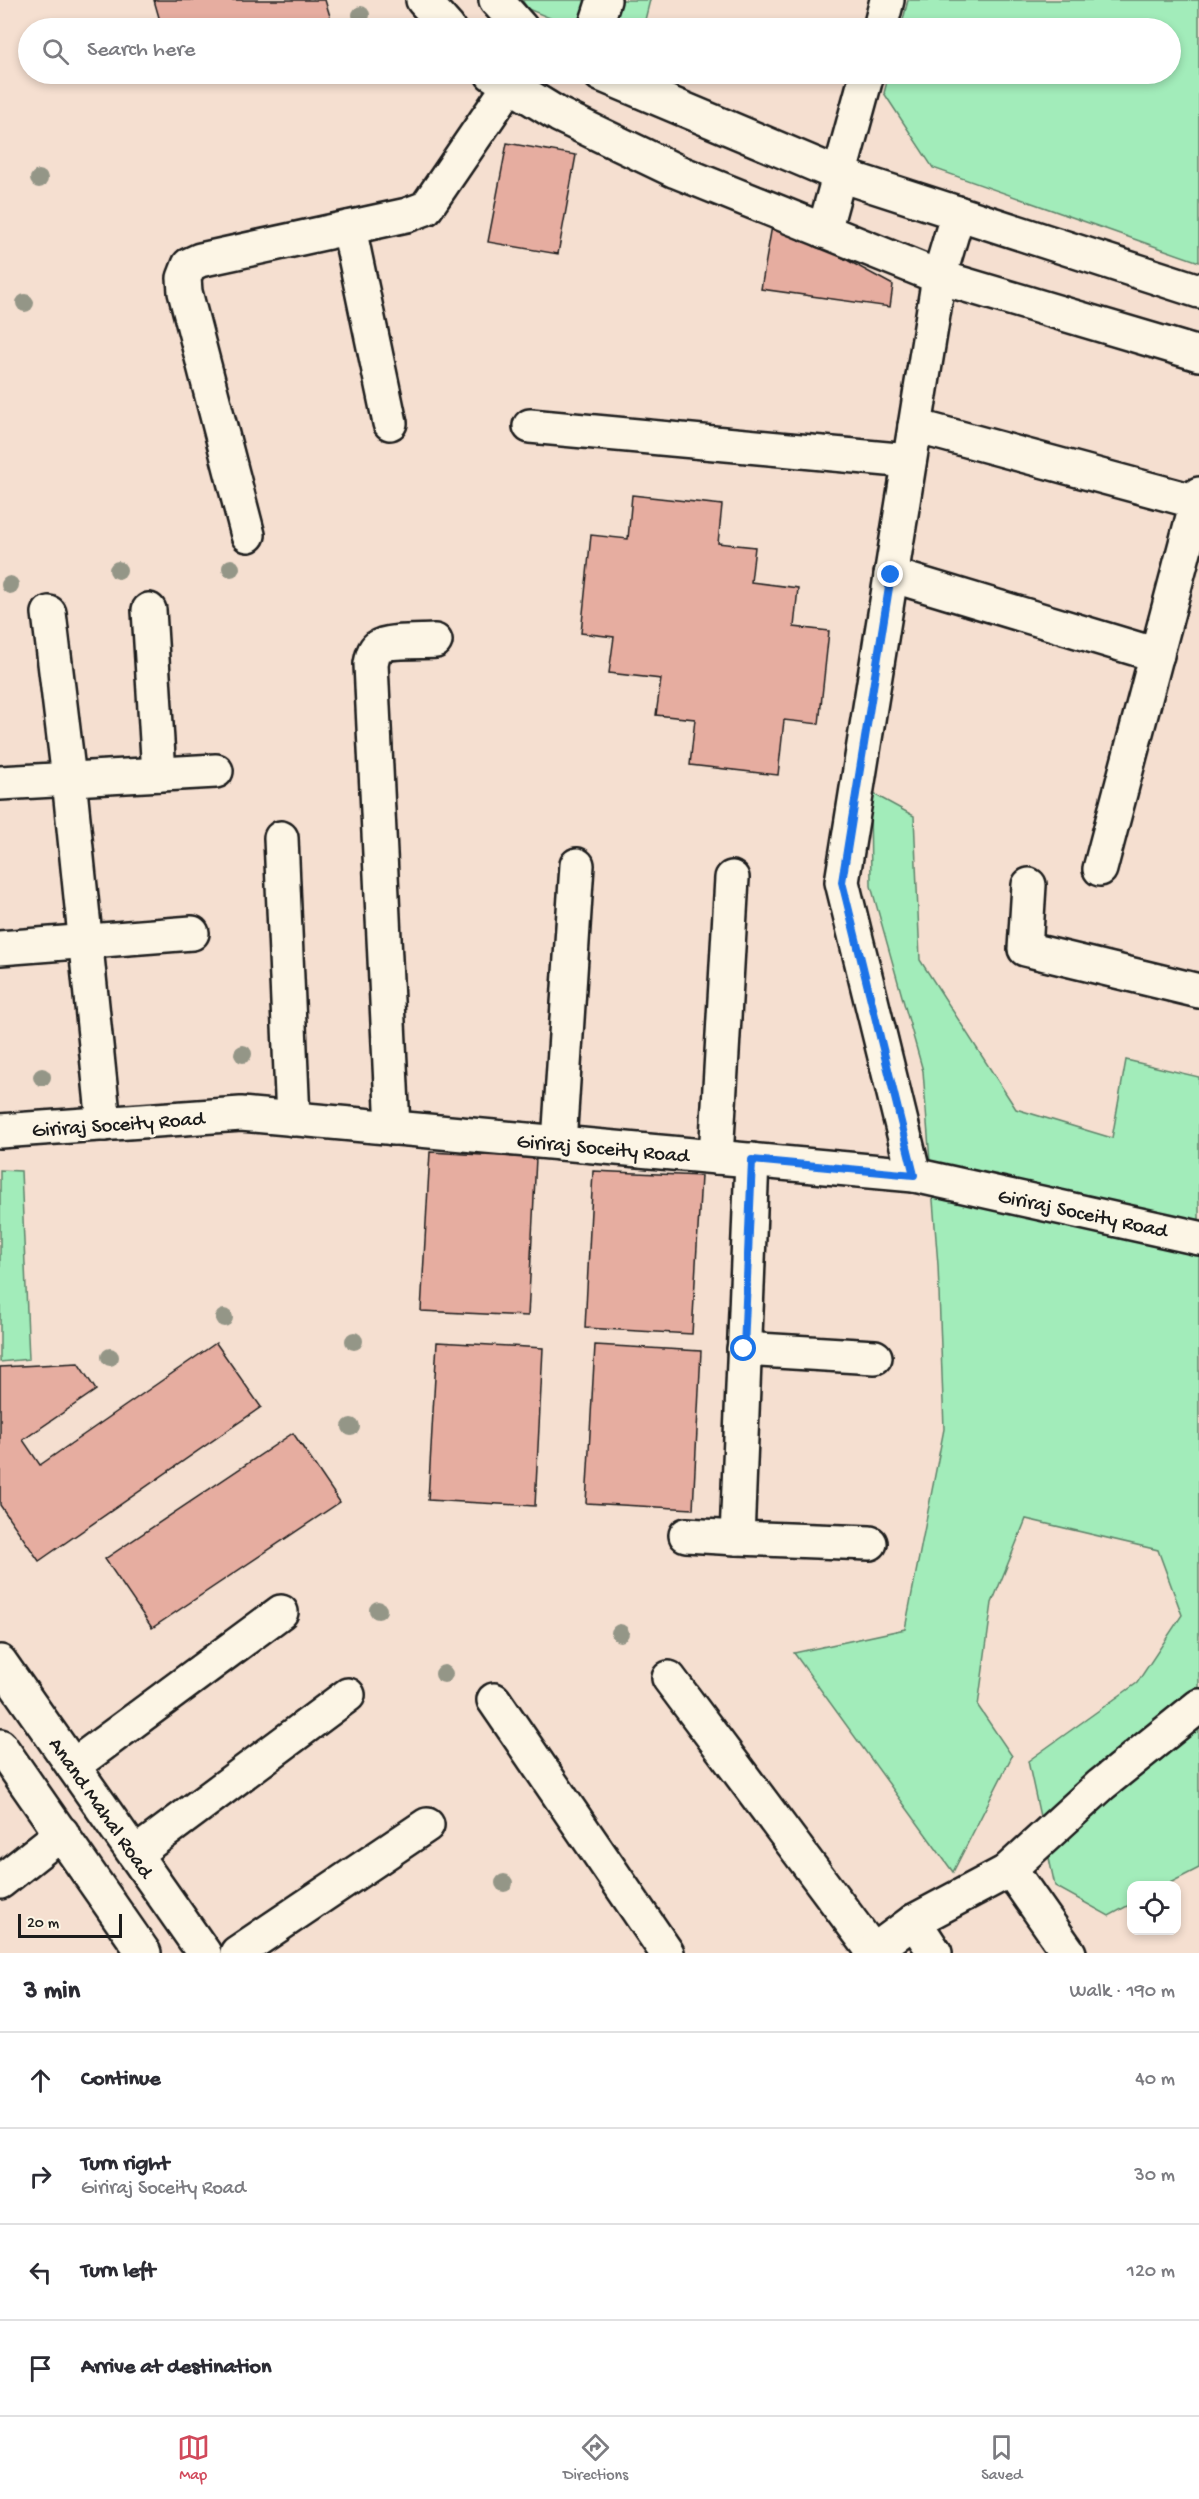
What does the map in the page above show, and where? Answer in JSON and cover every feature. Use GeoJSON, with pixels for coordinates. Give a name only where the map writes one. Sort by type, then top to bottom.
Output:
{"type":"FeatureCollection","features":[{"type":"Feature","properties":{"kind":"street"},"geometry":{"type":"LineString","coordinates":[[423,0],[439,18]]}},
{"type":"Feature","properties":{"kind":"street"},"geometry":{"type":"LineString","coordinates":[[496,0],[512,18]]}},
{"type":"Feature","properties":{"kind":"street"},"geometry":{"type":"LineString","coordinates":[[598,18],[604,0]]}},
{"type":"Feature","properties":{"kind":"street"},"geometry":{"type":"LineString","coordinates":[[882,18],[887,0]]}},
{"type":"Feature","properties":{"kind":"street"},"geometry":{"type":"LineString","coordinates":[[248,535],[185,292],[184,278],[189,265],[407,215],[426,208],[498,84]]}},
{"type":"Feature","properties":{"kind":"street"},"geometry":{"type":"LineString","coordinates":[[509,84],[559,116],[676,171],[939,277],[1199,354]]}},
{"type":"Feature","properties":{"kind":"street"},"geometry":{"type":"LineString","coordinates":[[624,84],[840,175],[1199,291]]}},
{"type":"Feature","properties":{"kind":"street"},"geometry":{"type":"LineString","coordinates":[[825,231],[864,84]]}},
{"type":"Feature","properties":{"kind":"street"},"geometry":{"type":"LineString","coordinates":[[914,1175],[842,882],[939,277],[958,213]]}},
{"type":"Feature","properties":{"kind":"street"},"geometry":{"type":"LineString","coordinates":[[349,228],[390,423]]}},
{"type":"Feature","properties":{"kind":"street"},"geometry":{"type":"LineString","coordinates":[[530,426],[909,461]]}},
{"type":"Feature","properties":{"kind":"street"},"geometry":{"type":"LineString","coordinates":[[915,426],[1198,498],[1100,869]]}},
{"type":"Feature","properties":{"kind":"street"},"geometry":{"type":"LineString","coordinates":[[891,575],[1157,655]]}},
{"type":"Feature","properties":{"kind":"street"},"geometry":{"type":"LineString","coordinates":[[148,610],[159,774]]}},
{"type":"Feature","properties":{"kind":"street"},"geometry":{"type":"LineString","coordinates":[[49,613],[69,779],[104,1124]]}},
{"type":"Feature","properties":{"kind":"street"},"geometry":{"type":"LineString","coordinates":[[393,1128],[371,664],[378,647],[387,643],[435,641]]}},
{"type":"Feature","properties":{"kind":"street"},"geometry":{"type":"LineString","coordinates":[[0,783],[216,771]]}},
{"type":"Feature","properties":{"kind":"street"},"geometry":{"type":"LineString","coordinates":[[281,838],[293,1119]]}},
{"type":"Feature","properties":{"kind":"street"},"geometry":{"type":"LineString","coordinates":[[559,1143],[578,865]]}},
{"type":"Feature","properties":{"kind":"street"},"geometry":{"type":"LineString","coordinates":[[716,1157],[732,878]]}},
{"type":"Feature","properties":{"kind":"street"},"geometry":{"type":"LineString","coordinates":[[1029,885],[1025,949],[1199,991]]}},
{"type":"Feature","properties":{"kind":"street"},"geometry":{"type":"LineString","coordinates":[[0,948],[192,933]]}},
{"type":"Feature","properties":{"kind":"street","name":"Giriraj Soceity Road"},"geometry":{"type":"LineString","coordinates":[[0,1131],[241,1114],[914,1175],[1199,1238]]}},
{"type":"Feature","properties":{"kind":"street"},"geometry":{"type":"LineString","coordinates":[[737,1538],[752,1160]]}},
{"type":"Feature","properties":{"kind":"street"},"geometry":{"type":"LineString","coordinates":[[744,1349],[875,1357]]}},
{"type":"Feature","properties":{"kind":"street"},"geometry":{"type":"LineString","coordinates":[[686,1535],[870,1543]]}},
{"type":"Feature","properties":{"kind":"street"},"geometry":{"type":"LineString","coordinates":[[73,1766],[281,1612]]}},
{"type":"Feature","properties":{"kind":"street","name":"Anand Mahal Road"},"geometry":{"type":"LineString","coordinates":[[0,1662],[204,1953]]}},
{"type":"Feature","properties":{"kind":"street"},"geometry":{"type":"LineString","coordinates":[[669,1678],[872,1952],[914,1921],[1006,1872],[1101,1785],[1199,1706]]}},
{"type":"Feature","properties":{"kind":"street"},"geometry":{"type":"LineString","coordinates":[[135,1854],[348,1695]]}},
{"type":"Feature","properties":{"kind":"street"},"geometry":{"type":"LineString","coordinates":[[494,1700],[667,1953]]}},
{"type":"Feature","properties":{"kind":"street"},"geometry":{"type":"LineString","coordinates":[[0,1746],[144,1953]]}},
{"type":"Feature","properties":{"kind":"street"},"geometry":{"type":"LineString","coordinates":[[237,1953],[426,1826]]}},
{"type":"Feature","properties":{"kind":"street"},"geometry":{"type":"LineString","coordinates":[[0,1882],[62,1833]]}},
{"type":"Feature","properties":{"kind":"street"},"geometry":{"type":"LineString","coordinates":[[1006,1872],[1015,1875],[1069,1953]]}},
{"type":"Feature","properties":{"kind":"street"},"geometry":{"type":"LineString","coordinates":[[914,1921],[935,1953]]}},
{"type":"Feature","properties":{"kind":"green space"},"geometry":{"type":"Polygon","coordinates":[[[522,0],[650,0],[646,18],[550,18],[528,9],[522,0]]]}},
{"type":"Feature","properties":{"kind":"green space"},"geometry":{"type":"Polygon","coordinates":[[[908,0],[1199,0],[1199,262],[933,168],[884,93],[886,84],[1181,84],[1181,18],[904,18],[908,0]]]}},
{"type":"Feature","properties":{"kind":"green space"},"geometry":{"type":"Polygon","coordinates":[[[870,792],[914,816],[920,960],[1016,1109],[1112,1138],[1126,1060],[1199,1077],[1199,1868],[1174,1881],[1127,1881],[1127,1906],[1109,1916],[1055,1886],[1028,1761],[1137,1683],[1182,1615],[1158,1550],[1026,1519],[992,1603],[978,1706],[1012,1756],[953,1872],[794,1653],[905,1629],[944,1429],[938,1265],[923,1071],[871,886],[870,792]]]}},
{"type":"Feature","properties":{"kind":"green space"},"geometry":{"type":"Polygon","coordinates":[[[0,1170],[21,1171],[29,1359],[0,1362],[0,1170]]]}},
{"type":"Feature","properties":{"kind":"building"},"geometry":{"type":"Polygon","coordinates":[[[154,0],[325,0],[331,18],[159,18],[154,0]]]}},
{"type":"Feature","properties":{"kind":"building"},"geometry":{"type":"Polygon","coordinates":[[[507,143],[576,155],[558,254],[488,242],[507,143]]]}},
{"type":"Feature","properties":{"kind":"building"},"geometry":{"type":"Polygon","coordinates":[[[773,220],[893,285],[890,307],[761,289],[773,220]]]}},
{"type":"Feature","properties":{"kind":"building"},"geometry":{"type":"Polygon","coordinates":[[[632,495],[722,505],[718,543],[755,547],[751,582],[798,588],[794,627],[829,631],[819,724],[784,720],[778,775],[690,765],[695,719],[656,715],[661,679],[609,673],[614,637],[581,633],[591,535],[628,539],[632,495]]]}},
{"type":"Feature","properties":{"kind":"building"},"geometry":{"type":"Polygon","coordinates":[[[430,1152],[536,1158],[528,1316],[421,1311],[430,1152]]]}},
{"type":"Feature","properties":{"kind":"building"},"geometry":{"type":"Polygon","coordinates":[[[593,1171],[701,1176],[692,1334],[585,1328],[593,1171]]]}},
{"type":"Feature","properties":{"kind":"building"},"geometry":{"type":"Polygon","coordinates":[[[437,1342],[543,1348],[535,1506],[428,1500],[437,1342]]]}},
{"type":"Feature","properties":{"kind":"building"},"geometry":{"type":"Polygon","coordinates":[[[216,1343],[261,1407],[39,1561],[0,1505],[0,1367],[78,1363],[96,1390],[23,1440],[40,1465],[216,1343]]]}},
{"type":"Feature","properties":{"kind":"building"},"geometry":{"type":"Polygon","coordinates":[[[595,1345],[701,1351],[693,1509],[586,1503],[595,1345]]]}},
{"type":"Feature","properties":{"kind":"building"},"geometry":{"type":"Polygon","coordinates":[[[293,1433],[340,1502],[152,1628],[105,1559],[293,1433]]]}},
{"type":"Feature","properties":{"kind":"route"},"geometry":{"type":"LineString","coordinates":[[744,1349],[752,1160],[914,1175],[842,882],[891,575]]}}]}
